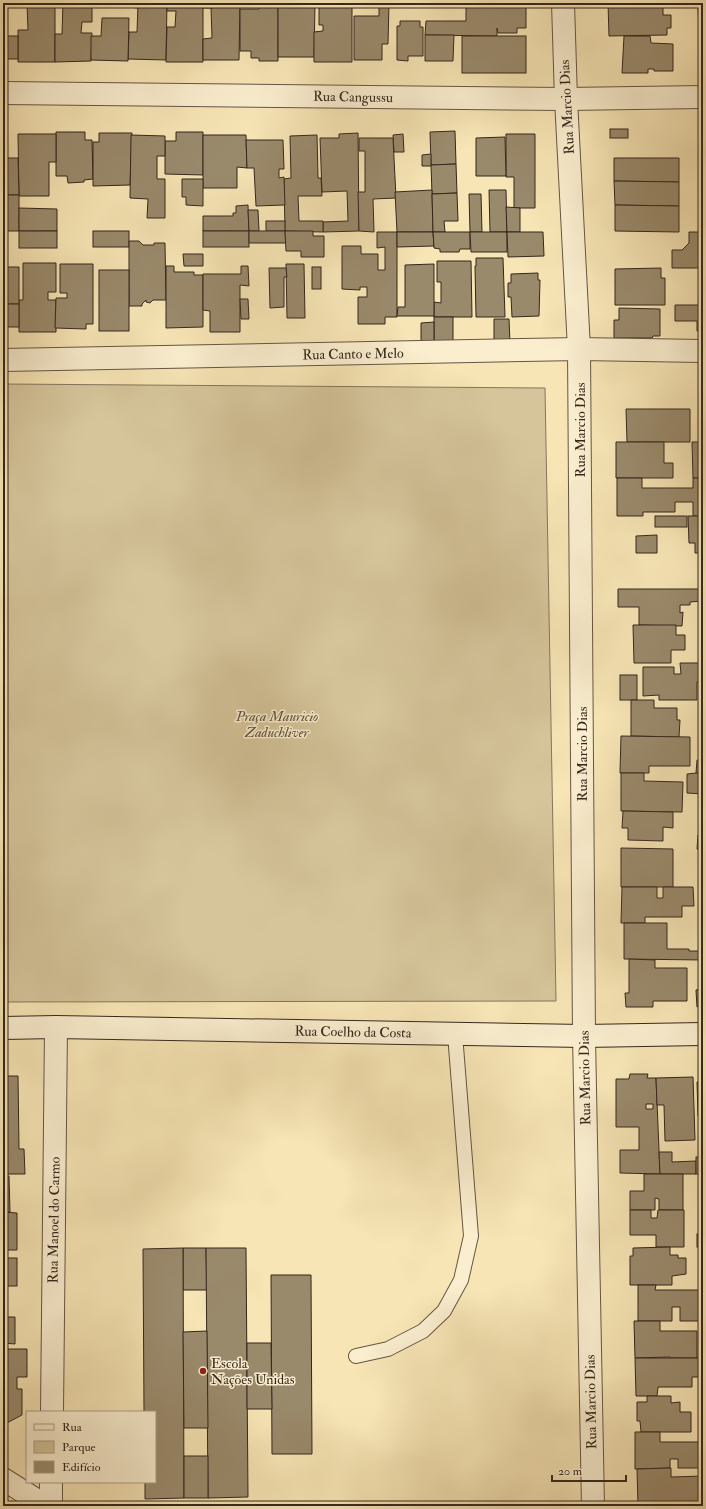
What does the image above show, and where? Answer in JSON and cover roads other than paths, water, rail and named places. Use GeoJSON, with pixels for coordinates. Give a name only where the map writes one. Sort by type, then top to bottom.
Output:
{"type":"FeatureCollection","features":[{"type":"Feature","properties":{"kind":"street","name":"Rua Marcio Dias"},"geometry":{"type":"LineString","coordinates":[[563,3],[566,99],[579,349],[584,1036],[593,1506]]}},
{"type":"Feature","properties":{"kind":"street","name":"Rua Cangussu"},"geometry":{"type":"LineString","coordinates":[[3,93],[566,99],[703,97]]}},
{"type":"Feature","properties":{"kind":"street","name":"Rua Canto e Melo"},"geometry":{"type":"LineString","coordinates":[[3,360],[579,349],[703,350]]}},
{"type":"Feature","properties":{"kind":"street","name":"Rua Coelho da Costa"},"geometry":{"type":"LineString","coordinates":[[3,1028],[56,1027],[584,1036],[703,1034]]}},
{"type":"Feature","properties":{"kind":"street","name":"Rua Manoel do Carmo"},"geometry":{"type":"LineString","coordinates":[[52,1411],[56,1027]]}},
{"type":"Feature","properties":{"kind":"street"},"geometry":{"type":"LineString","coordinates":[[3,1479],[46,1506]]}},
{"type":"Feature","properties":{"kind":"street"},"geometry":{"type":"LineString","coordinates":[[51,1483],[51,1506]]}},
{"type":"Feature","properties":{"kind":"lane"},"geometry":{"type":"LineString","coordinates":[[356,1356],[388,1349],[423,1331],[444,1311],[461,1280],[471,1236],[455,1034]]}},
{"type":"Feature","properties":{"kind":"place","name":"Escola Nações Unidas"},"geometry":{"type":"Point","coordinates":[203,1371]}},
{"type":"Feature","properties":{"kind":"park label","name":"Praça Mauricio Zaduchliver"},"geometry":{"type":"Point","coordinates":[277,724]}}]}
